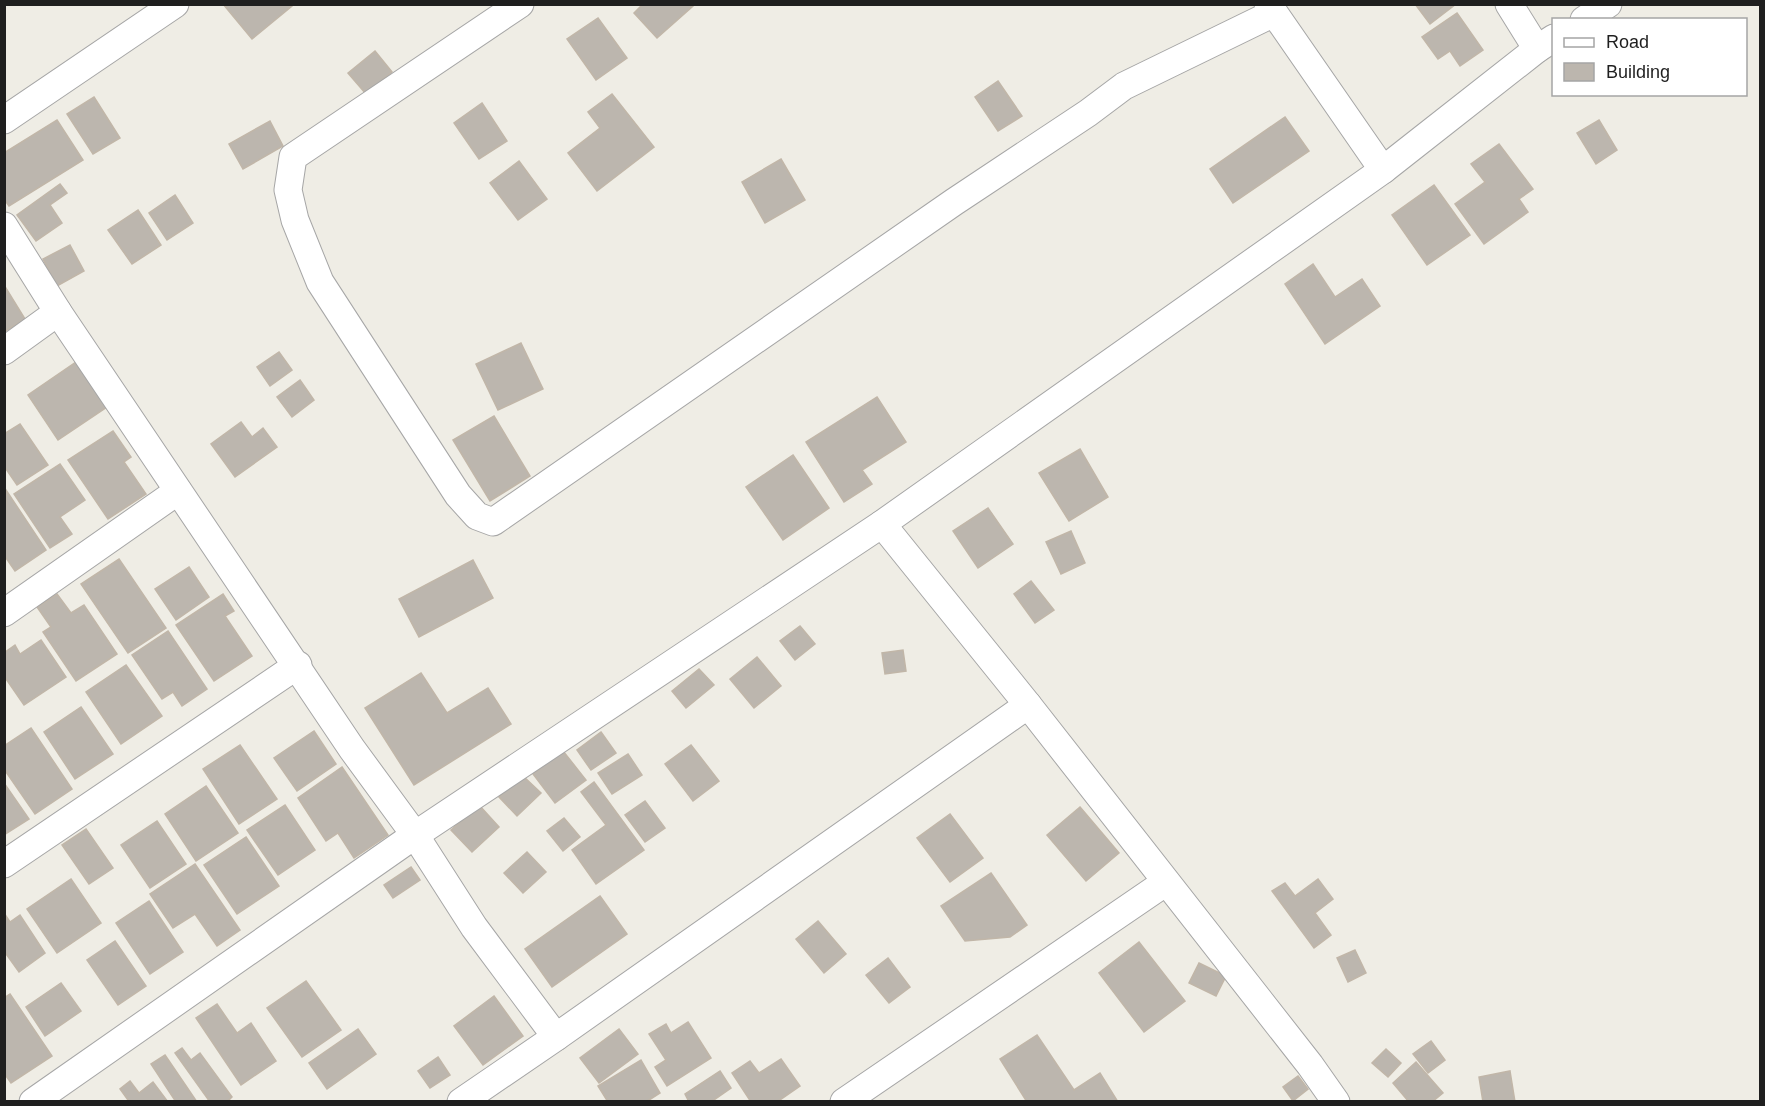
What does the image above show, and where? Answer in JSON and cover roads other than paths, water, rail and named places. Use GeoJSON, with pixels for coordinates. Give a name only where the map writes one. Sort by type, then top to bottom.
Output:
{"type":"FeatureCollection","features":[{"type":"Feature","properties":{"kind":"street"},"geometry":{"type":"LineString","coordinates":[[4,120],[175,4]]}},
{"type":"Feature","properties":{"kind":"street"},"geometry":{"type":"LineString","coordinates":[[520,4],[293,157],[288,190],[295,220],[320,282],[458,495],[477,516],[493,522],[1124,86],[1271,9],[1383,170]]}},
{"type":"Feature","properties":{"kind":"street"},"geometry":{"type":"LineString","coordinates":[[33,1101],[415,835],[882,524],[1383,170],[1545,44],[1509,4]]}},
{"type":"Feature","properties":{"kind":"street"},"geometry":{"type":"LineString","coordinates":[[1587,18],[1608,4]]}},
{"type":"Feature","properties":{"kind":"street"},"geometry":{"type":"LineString","coordinates":[[4,226],[58,312],[352,748],[415,835],[474,927],[556,1038]]}},
{"type":"Feature","properties":{"kind":"street"},"geometry":{"type":"LineString","coordinates":[[4,351],[58,312]]}},
{"type":"Feature","properties":{"kind":"street"},"geometry":{"type":"LineString","coordinates":[[4,613],[178,491]]}},
{"type":"Feature","properties":{"kind":"street"},"geometry":{"type":"LineString","coordinates":[[882,524],[1028,705],[1336,1101]]}},
{"type":"Feature","properties":{"kind":"street"},"geometry":{"type":"LineString","coordinates":[[4,864],[298,665]]}},
{"type":"Feature","properties":{"kind":"street"},"geometry":{"type":"LineString","coordinates":[[461,1101],[556,1038],[1028,705]]}},
{"type":"Feature","properties":{"kind":"street"},"geometry":{"type":"LineString","coordinates":[[844,1101],[1166,882]]}}]}
